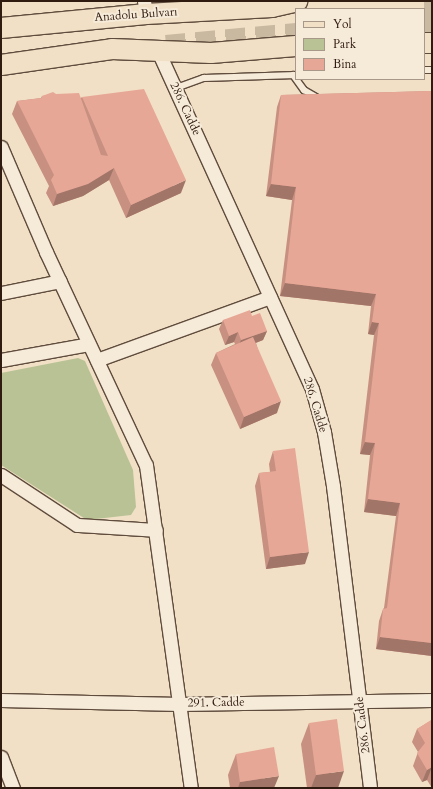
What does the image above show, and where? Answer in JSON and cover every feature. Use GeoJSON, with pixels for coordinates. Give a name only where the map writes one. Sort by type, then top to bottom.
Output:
{"type":"FeatureCollection","features":[{"type":"Feature","properties":{"kind":"main road","name":"Anadolu Bulvarı"},"geometry":{"type":"LineString","coordinates":[[1,28],[145,7],[268,5],[297,1]]}},
{"type":"Feature","properties":{"kind":"main road"},"geometry":{"type":"LineString","coordinates":[[1,65],[112,49],[211,53],[295,46]]}},
{"type":"Feature","properties":{"kind":"street","name":"286. Cadde"},"geometry":{"type":"LineString","coordinates":[[158,51],[312,389],[324,432],[360,700],[370,788]]}},
{"type":"Feature","properties":{"kind":"street"},"geometry":{"type":"LineString","coordinates":[[1,147],[60,281],[146,465],[191,788]]}},
{"type":"Feature","properties":{"kind":"street"},"geometry":{"type":"LineString","coordinates":[[1,293],[60,281]]}},
{"type":"Feature","properties":{"kind":"street"},"geometry":{"type":"LineString","coordinates":[[97,360],[270,297]]}},
{"type":"Feature","properties":{"kind":"street"},"geometry":{"type":"LineString","coordinates":[[1,360],[89,344]]}},
{"type":"Feature","properties":{"kind":"street"},"geometry":{"type":"LineString","coordinates":[[1,475],[77,525],[156,530]]}},
{"type":"Feature","properties":{"kind":"street","name":"291. Cadde"},"geometry":{"type":"LineString","coordinates":[[1,700],[180,704],[432,700]]}},
{"type":"Feature","properties":{"kind":"street"},"geometry":{"type":"LineString","coordinates":[[1,757],[13,788]]}},
{"type":"Feature","properties":{"kind":"lane"},"geometry":{"type":"LineString","coordinates":[[176,88],[204,78],[294,75]]}},
{"type":"Feature","properties":{"kind":"lane"},"geometry":{"type":"LineString","coordinates":[[298,80],[312,96],[324,98]]}},
{"type":"Feature","properties":{"kind":"green space"},"geometry":{"type":"Polygon","coordinates":[[[78,358],[85,361],[133,470],[136,507],[131,515],[87,520],[1,465],[1,373],[78,358]]]}},
{"type":"Feature","properties":{"kind":"building"},"geometry":{"type":"Polygon","coordinates":[[[144,89],[186,180],[131,205],[114,168],[88,184],[57,194],[51,180],[54,175],[17,101],[42,98],[42,96],[53,92],[56,94],[79,93],[101,155],[108,156],[82,97],[144,89]]]}},
{"type":"Feature","properties":{"kind":"building"},"geometry":{"type":"Polygon","coordinates":[[[432,91],[432,643],[380,637],[383,609],[387,608],[400,503],[368,499],[375,443],[365,442],[379,323],[372,322],[376,294],[285,283],[296,187],[271,184],[281,95],[432,91]]]}},
{"type":"Feature","properties":{"kind":"building"},"geometry":{"type":"Polygon","coordinates":[[[250,310],[252,316],[260,313],[267,331],[241,340],[238,332],[229,336],[223,320],[250,310]]]}},
{"type":"Feature","properties":{"kind":"building"},"geometry":{"type":"Polygon","coordinates":[[[253,337],[281,401],[244,417],[216,353],[253,337]]]}},
{"type":"Feature","properties":{"kind":"building"},"geometry":{"type":"Polygon","coordinates":[[[295,448],[309,552],[270,557],[259,473],[276,471],[273,451],[295,448]]]}},
{"type":"Feature","properties":{"kind":"building"},"geometry":{"type":"Polygon","coordinates":[[[337,719],[344,771],[316,775],[309,723],[337,719]]]}},
{"type":"Feature","properties":{"kind":"building"},"geometry":{"type":"Polygon","coordinates":[[[431,720],[432,767],[427,770],[417,753],[425,743],[417,729],[431,720]]]}},
{"type":"Feature","properties":{"kind":"building"},"geometry":{"type":"Polygon","coordinates":[[[274,747],[279,776],[240,782],[236,754],[274,747]]]}},
{"type":"Feature","properties":{"kind":"tunnel"},"geometry":{"type":"LineString","coordinates":[[425,11],[432,11]]}},
{"type":"Feature","properties":{"kind":"tunnel"},"geometry":{"type":"LineString","coordinates":[[425,27],[432,27]]}},
{"type":"Feature","properties":{"kind":"tunnel"},"geometry":{"type":"LineString","coordinates":[[166,45],[295,33]]}}]}
